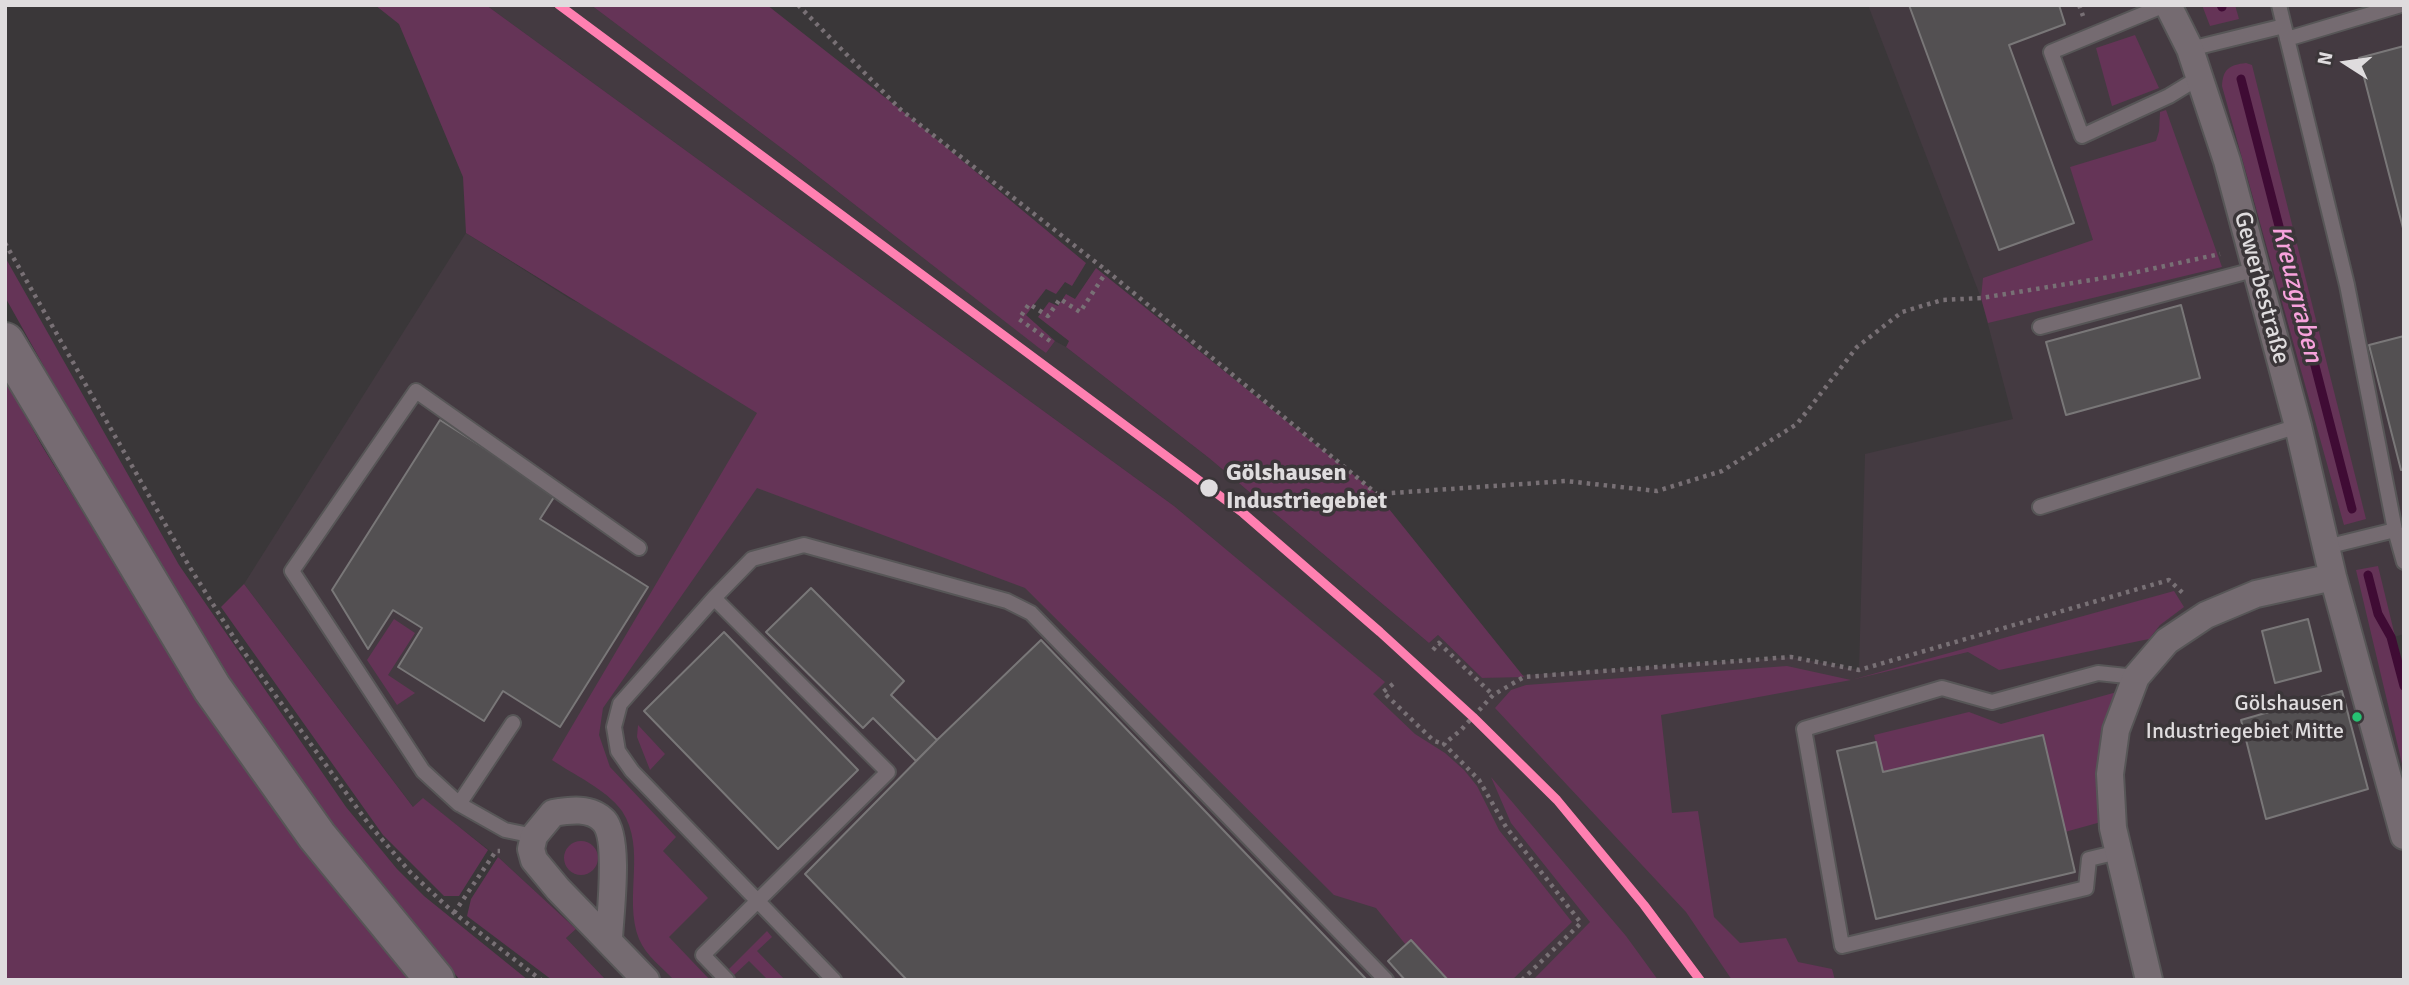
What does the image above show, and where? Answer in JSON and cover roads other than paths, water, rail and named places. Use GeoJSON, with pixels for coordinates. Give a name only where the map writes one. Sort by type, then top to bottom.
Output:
{"type":"FeatureCollection","features":[{"type":"Feature","properties":{"kind":"main road"},"geometry":{"type":"LineString","coordinates":[[5,342],[212,688],[317,836],[435,980]]}},
{"type":"Feature","properties":{"kind":"street","name":"Gewerbestraße"},"geometry":{"type":"LineString","coordinates":[[2166,5],[2190,48],[2200,76],[2254,258],[2298,426],[2333,577],[2399,797],[2404,836]]}},
{"type":"Feature","properties":{"kind":"street"},"geometry":{"type":"LineString","coordinates":[[2149,980],[2113,828],[2110,774],[2116,730],[2136,677],[2167,641],[2206,615],[2256,594],[2333,577]]}},
{"type":"Feature","properties":{"kind":"street"},"geometry":{"type":"LineString","coordinates":[[609,939],[613,852],[610,832],[604,821],[591,813],[574,809],[553,813],[533,842],[534,860],[558,889],[646,980]]}},
{"type":"Feature","properties":{"kind":"lane"},"geometry":{"type":"LineString","coordinates":[[2166,5],[2051,52],[2082,136],[2169,96],[2200,76]]}},
{"type":"Feature","properties":{"kind":"lane"},"geometry":{"type":"LineString","coordinates":[[2278,5],[2347,285],[2395,530],[2404,562]]}},
{"type":"Feature","properties":{"kind":"lane"},"geometry":{"type":"LineString","coordinates":[[2190,48],[2286,32],[2401,5]]}},
{"type":"Feature","properties":{"kind":"lane"},"geometry":{"type":"LineString","coordinates":[[2040,327],[2254,258]]}},
{"type":"Feature","properties":{"kind":"lane"},"geometry":{"type":"LineString","coordinates":[[533,842],[505,830],[459,804],[423,771],[292,571],[416,391],[639,548]]}},
{"type":"Feature","properties":{"kind":"lane"},"geometry":{"type":"LineString","coordinates":[[2040,507],[2298,426]]}},
{"type":"Feature","properties":{"kind":"lane"},"geometry":{"type":"LineString","coordinates":[[2326,547],[2395,530]]}},
{"type":"Feature","properties":{"kind":"lane"},"geometry":{"type":"LineString","coordinates":[[834,980],[632,771],[618,751],[614,727],[620,704],[752,559],[803,545],[1007,601],[1031,614],[1386,980]]}},
{"type":"Feature","properties":{"kind":"lane"},"geometry":{"type":"LineString","coordinates":[[714,598],[888,772],[703,955],[727,980]]}},
{"type":"Feature","properties":{"kind":"lane"},"geometry":{"type":"LineString","coordinates":[[2118,852],[2090,859],[2086,888],[1842,946],[1804,729],[1942,688],[1993,702],[2098,673],[2136,677]]}},
{"type":"Feature","properties":{"kind":"lane"},"geometry":{"type":"LineString","coordinates":[[459,804],[513,723]]}},
{"type":"Feature","properties":{"kind":"waterway","name":"Kreuzgraben"},"geometry":{"type":"LineString","coordinates":[[2241,79],[2352,509]]}},
{"type":"Feature","properties":{"kind":"waterway","name":"Kreuzgraben"},"geometry":{"type":"LineString","coordinates":[[2368,575],[2378,614],[2391,637],[2404,686]]}},
{"type":"Feature","properties":{"kind":"place","name":"Gölshausen Industriegebiet"},"geometry":{"type":"Point","coordinates":[1209,488]}},
{"type":"Feature","properties":{"kind":"place","name":"Gölshausen Industriegebiet Mitte"},"geometry":{"type":"Point","coordinates":[2357,717]}}]}
